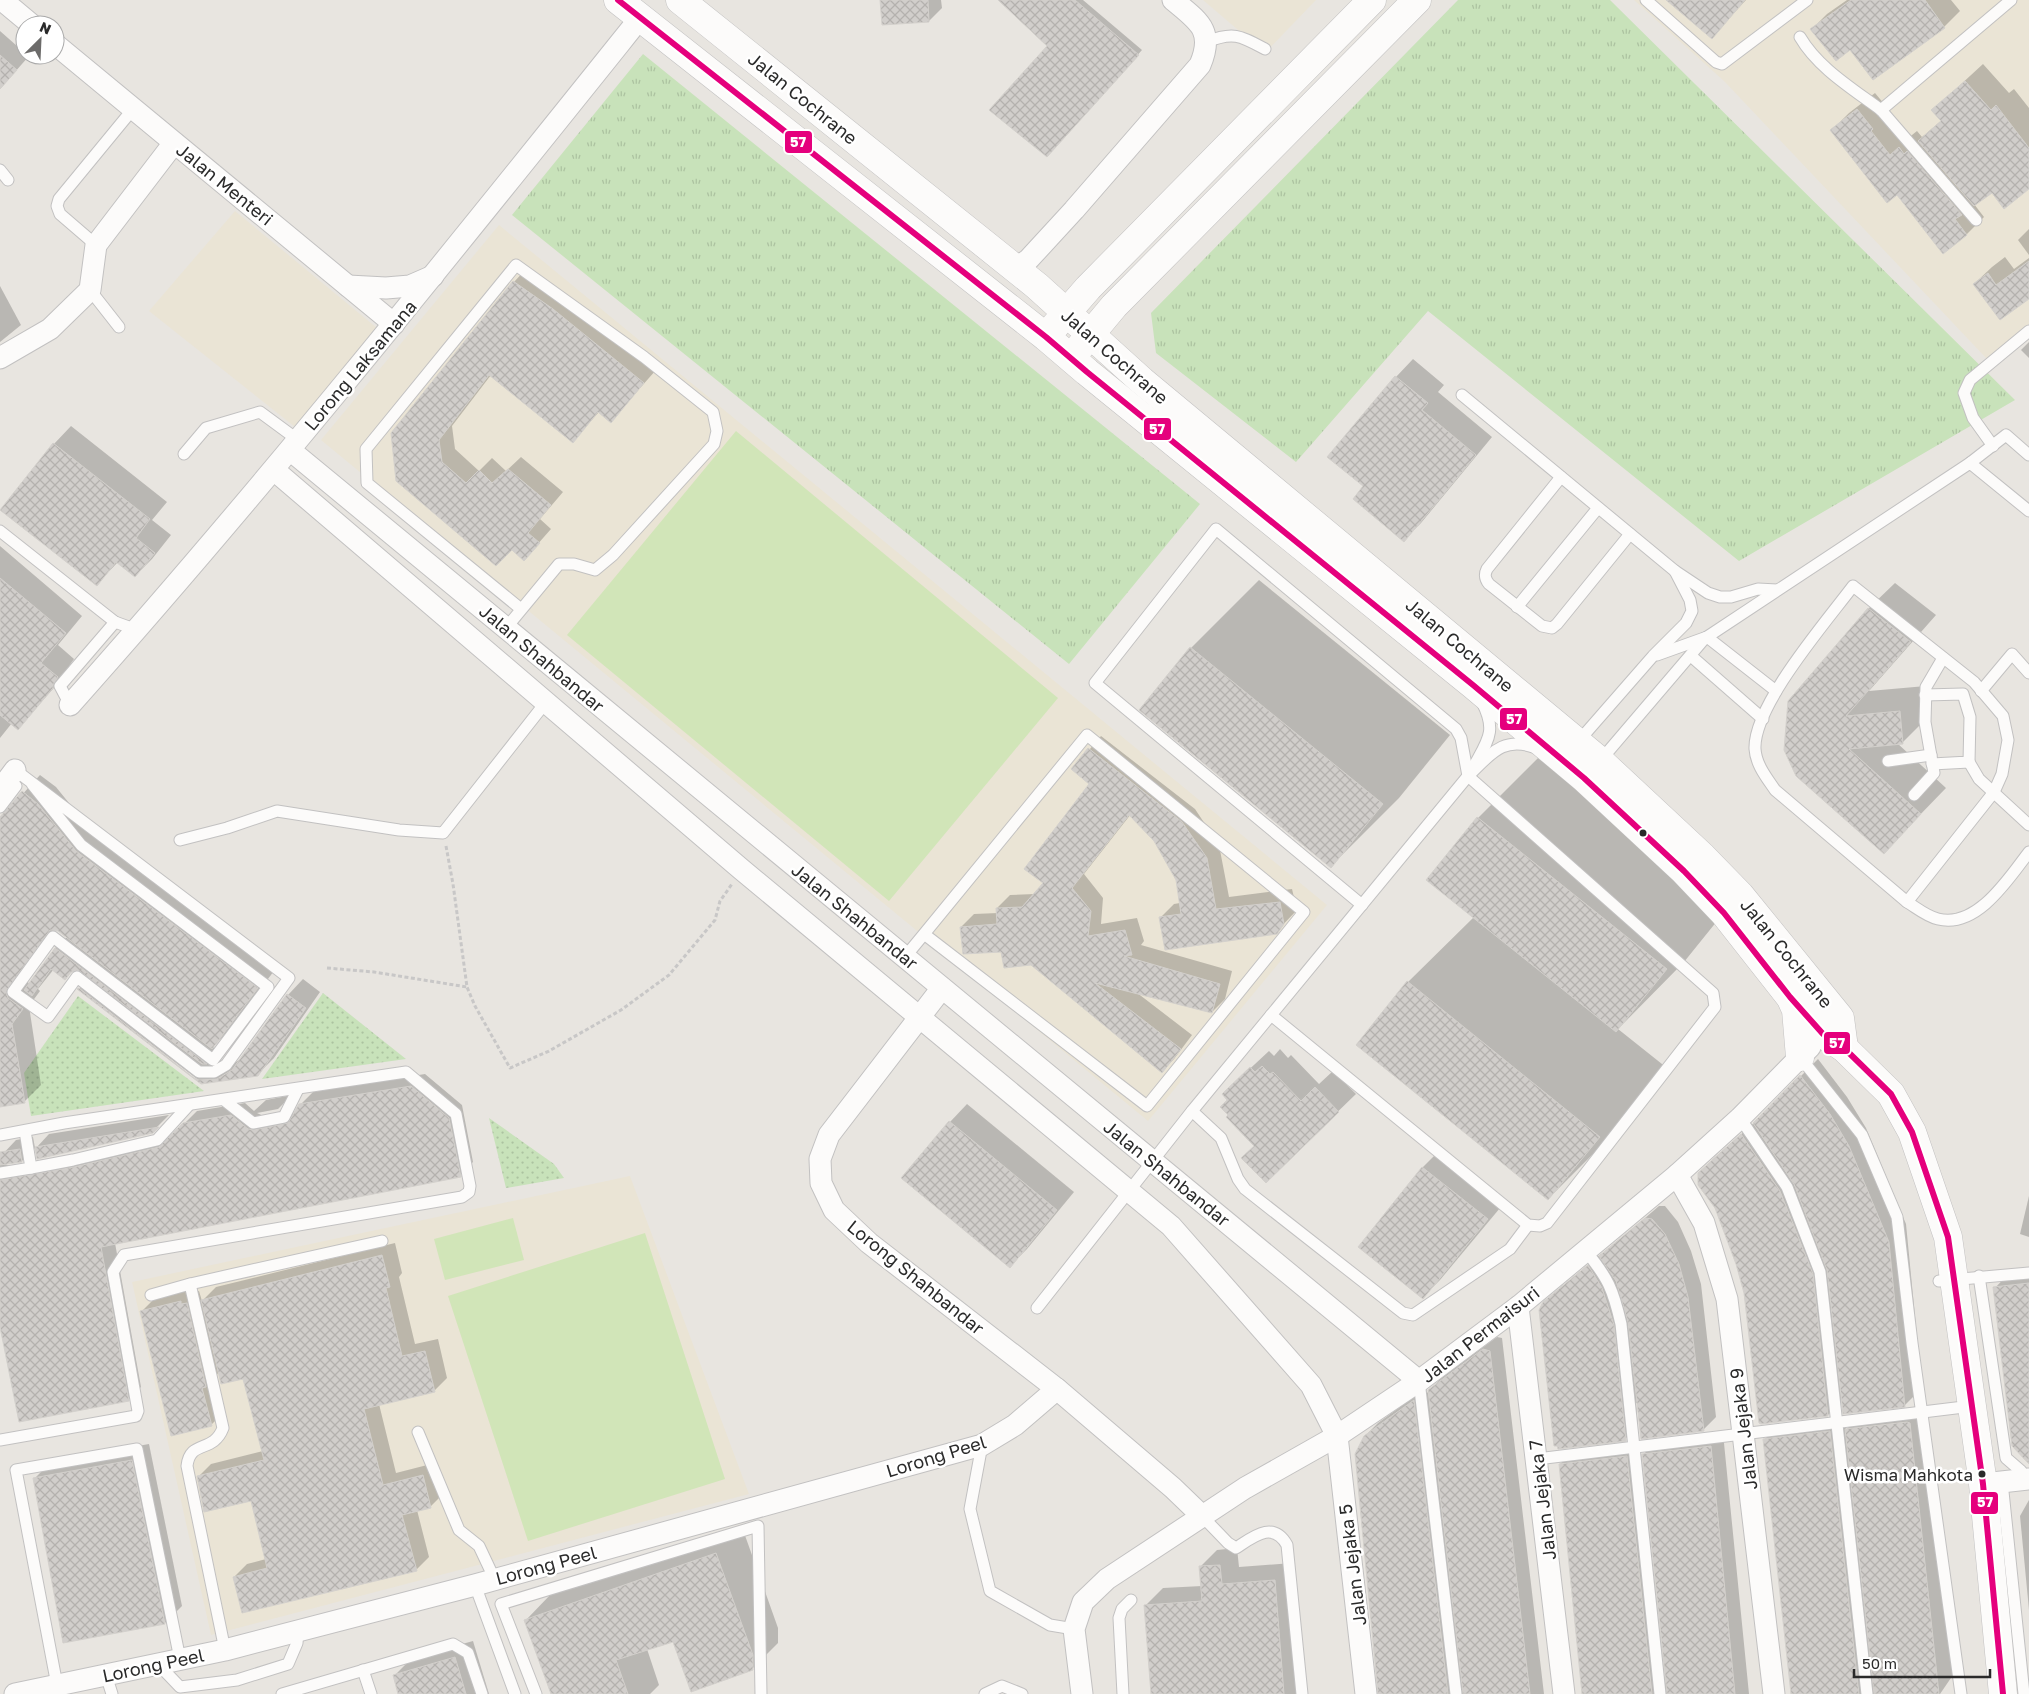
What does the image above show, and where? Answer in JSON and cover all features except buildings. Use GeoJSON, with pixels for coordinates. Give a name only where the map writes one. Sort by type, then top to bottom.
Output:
{"type":"FeatureCollection","features":[{"type":"Feature","properties":{"kind":"street"},"geometry":{"type":"LineString","coordinates":[[2,0],[20,15]]}},
{"type":"Feature","properties":{"kind":"street","name":"Jalan Cochrane"},"geometry":{"type":"LineString","coordinates":[[618,0],[1046,337],[1473,685],[1570,751]]}},
{"type":"Feature","properties":{"kind":"street","name":"Jalan Cochrane"},"geometry":{"type":"LineString","coordinates":[[680,0],[1015,269],[1592,770],[1702,856],[1740,895],[1836,1033]]}},
{"type":"Feature","properties":{"kind":"street"},"geometry":{"type":"LineString","coordinates":[[1015,269],[1028,260],[1074,210],[1200,65],[1207,42],[1203,28],[1173,0]]}},
{"type":"Feature","properties":{"kind":"street"},"geometry":{"type":"LineString","coordinates":[[1046,337],[1088,288],[1372,0]]}},
{"type":"Feature","properties":{"kind":"street"},"geometry":{"type":"LineString","coordinates":[[1070,358],[1121,299],[1417,0]]}},
{"type":"Feature","properties":{"kind":"street","name":"Lorong Laksamana"},"geometry":{"type":"LineString","coordinates":[[70,705],[274,470],[434,276],[640,18]]}},
{"type":"Feature","properties":{"kind":"street","name":"Jalan Menteri"},"geometry":{"type":"LineString","coordinates":[[65,52],[394,324]]}},
{"type":"Feature","properties":{"kind":"street"},"geometry":{"type":"LineString","coordinates":[[0,358],[50,329],[90,290],[96,245],[174,143]]}},
{"type":"Feature","properties":{"kind":"street"},"geometry":{"type":"LineString","coordinates":[[348,286],[386,288],[410,286],[434,276]]}},
{"type":"Feature","properties":{"kind":"street","name":"Jalan Shahbandar"},"geometry":{"type":"LineString","coordinates":[[294,445],[506,628],[1420,1381]]}},
{"type":"Feature","properties":{"kind":"street","name":"Jalan Shahbandar"},"geometry":{"type":"LineString","coordinates":[[274,470],[741,869],[1171,1226],[1311,1385],[1337,1436]]}},
{"type":"Feature","properties":{"kind":"street","name":"Jalan Cochrane"},"geometry":{"type":"LineString","coordinates":[[1592,770],[1724,913],[1790,997],[1836,1033]]}},
{"type":"Feature","properties":{"kind":"street"},"geometry":{"type":"LineString","coordinates":[[0,790],[23,777]]}},
{"type":"Feature","properties":{"kind":"street","name":"Lorong Shahbandar"},"geometry":{"type":"LineString","coordinates":[[942,988],[829,1135],[820,1159],[821,1183],[834,1210],[869,1243],[1057,1389],[1173,1488],[1201,1515]]}},
{"type":"Feature","properties":{"kind":"street"},"geometry":{"type":"LineString","coordinates":[[1790,997],[1796,1010],[1800,1057]]}},
{"type":"Feature","properties":{"kind":"street"},"geometry":{"type":"LineString","coordinates":[[1836,1033],[1891,1094],[1912,1132],[1948,1237],[1958,1279],[1973,1406],[2009,1481],[2003,1694]]}},
{"type":"Feature","properties":{"kind":"street","name":"Jalan Permaisuri"},"geometry":{"type":"LineString","coordinates":[[1074,1629],[1083,1602],[1107,1579],[1201,1515],[1337,1436],[1420,1381],[1518,1307],[1677,1175],[1740,1118],[1800,1057],[1836,1033]]}},
{"type":"Feature","properties":{"kind":"street","name":"Jalan Jejaka 9"},"geometry":{"type":"LineString","coordinates":[[1677,1175],[1704,1223],[1727,1299],[1774,1694]]}},
{"type":"Feature","properties":{"kind":"street","name":"Jalan Jejaka 7"},"geometry":{"type":"LineString","coordinates":[[1518,1307],[1564,1694]]}},
{"type":"Feature","properties":{"kind":"street","name":"Lorong Peel"},"geometry":{"type":"LineString","coordinates":[[15,1694],[57,1685],[109,1684],[158,1664],[225,1650],[545,1566],[982,1444],[1015,1425],[1057,1389]]}},
{"type":"Feature","properties":{"kind":"street","name":"Jalan Jejaka 5"},"geometry":{"type":"LineString","coordinates":[[1337,1436],[1366,1694]]}},
{"type":"Feature","properties":{"kind":"street"},"geometry":{"type":"LineString","coordinates":[[1074,1629],[1082,1694]]}},
{"type":"Feature","properties":{"kind":"lane"},"geometry":{"type":"LineString","coordinates":[[1646,0],[1716,62],[1722,64],[1807,0]]}},
{"type":"Feature","properties":{"kind":"lane"},"geometry":{"type":"LineString","coordinates":[[1882,110],[2011,0]]}},
{"type":"Feature","properties":{"kind":"lane"},"geometry":{"type":"LineString","coordinates":[[1207,42],[1225,34],[1246,39],[1265,49]]}},
{"type":"Feature","properties":{"kind":"lane"},"geometry":{"type":"LineString","coordinates":[[1800,37],[1809,52],[1836,76],[1882,110],[1976,220]]}},
{"type":"Feature","properties":{"kind":"lane"},"geometry":{"type":"LineString","coordinates":[[96,245],[60,214],[56,206],[59,199],[133,108]]}},
{"type":"Feature","properties":{"kind":"lane"},"geometry":{"type":"LineString","coordinates":[[0,170],[8,180]]}},
{"type":"Feature","properties":{"kind":"lane"},"geometry":{"type":"LineString","coordinates":[[506,628],[559,564],[574,564],[594,570],[613,555],[714,444],[717,431],[713,412],[644,357],[516,265],[366,449],[367,483],[521,609]]}},
{"type":"Feature","properties":{"kind":"lane"},"geometry":{"type":"LineString","coordinates":[[90,290],[119,327]]}},
{"type":"Feature","properties":{"kind":"lane"},"geometry":{"type":"LineString","coordinates":[[1993,446],[1973,418],[1964,393],[1970,380],[2029,331]]}},
{"type":"Feature","properties":{"kind":"lane"},"geometry":{"type":"LineString","coordinates":[[1462,395],[1675,571],[1708,593],[1720,597],[1731,597],[1758,589],[1777,590]]}},
{"type":"Feature","properties":{"kind":"lane"},"geometry":{"type":"LineString","coordinates":[[184,454],[206,428],[260,412],[294,445]]}},
{"type":"Feature","properties":{"kind":"lane"},"geometry":{"type":"LineString","coordinates":[[1652,656],[1706,637],[1970,463],[2006,436],[2029,455]]}},
{"type":"Feature","properties":{"kind":"lane"},"geometry":{"type":"LineString","coordinates":[[1970,463],[2029,511]]}},
{"type":"Feature","properties":{"kind":"lane"},"geometry":{"type":"LineString","coordinates":[[1561,477],[1485,574],[1489,584],[1542,626],[1552,628],[1630,534]]}},
{"type":"Feature","properties":{"kind":"lane"},"geometry":{"type":"LineString","coordinates":[[1518,607],[1598,508]]}},
{"type":"Feature","properties":{"kind":"lane"},"geometry":{"type":"LineString","coordinates":[[1271,1015],[1528,1225],[1540,1226],[1547,1224],[1716,1007],[1713,993],[1468,776],[1461,738],[1456,729],[1216,530],[1095,684],[1362,905]]}},
{"type":"Feature","properties":{"kind":"lane"},"geometry":{"type":"LineString","coordinates":[[0,531],[115,622],[136,630]]}},
{"type":"Feature","properties":{"kind":"lane"},"geometry":{"type":"LineString","coordinates":[[1037,1308],[1192,1111],[1468,776],[1493,752],[1509,743],[1570,751],[1652,656],[1686,623],[1692,611],[1690,600],[1675,571]]}},
{"type":"Feature","properties":{"kind":"lane"},"geometry":{"type":"LineString","coordinates":[[1907,902],[1994,792],[2002,774],[2008,740],[2003,716],[1974,682],[1853,586],[1776,691],[1758,732],[1755,750],[1760,769],[1775,790],[1907,902],[1927,915],[1940,920],[1959,919],[1977,910],[1994,897],[2029,852]]}},
{"type":"Feature","properties":{"kind":"lane"},"geometry":{"type":"LineString","coordinates":[[70,705],[60,686],[115,622]]}},
{"type":"Feature","properties":{"kind":"lane"},"geometry":{"type":"LineString","coordinates":[[1592,770],[1706,637]]}},
{"type":"Feature","properties":{"kind":"lane"},"geometry":{"type":"LineString","coordinates":[[1706,637],[1776,691]]}},
{"type":"Feature","properties":{"kind":"lane"},"geometry":{"type":"LineString","coordinates":[[1981,691],[2012,654],[2029,673]]}},
{"type":"Feature","properties":{"kind":"lane"},"geometry":{"type":"LineString","coordinates":[[1690,656],[1763,719]]}},
{"type":"Feature","properties":{"kind":"lane"},"geometry":{"type":"LineString","coordinates":[[1914,795],[1934,772],[1925,722],[1925,695],[1926,687],[1943,658]]}},
{"type":"Feature","properties":{"kind":"lane"},"geometry":{"type":"LineString","coordinates":[[1468,776],[1484,748],[1491,728],[1489,716],[1473,685]]}},
{"type":"Feature","properties":{"kind":"lane"},"geometry":{"type":"LineString","coordinates":[[1925,695],[1963,694],[1970,717],[1969,762],[1979,779],[2029,825]]}},
{"type":"Feature","properties":{"kind":"lane"},"geometry":{"type":"LineString","coordinates":[[180,840],[227,828],[277,811],[399,830],[443,833],[546,702]]}},
{"type":"Feature","properties":{"kind":"lane"},"geometry":{"type":"LineString","coordinates":[[905,957],[1087,735],[1304,912],[1147,1106],[924,934]]}},
{"type":"Feature","properties":{"kind":"lane"},"geometry":{"type":"LineString","coordinates":[[1888,761],[1931,760],[1969,762]]}},
{"type":"Feature","properties":{"kind":"lane"},"geometry":{"type":"LineString","coordinates":[[23,777],[289,978],[226,1065],[214,1072],[199,1072],[77,977],[48,1017],[14,992],[53,937],[213,1060],[268,987],[81,845],[23,777]]}},
{"type":"Feature","properties":{"kind":"lane"},"geometry":{"type":"LineString","coordinates":[[0,807],[23,777]]}},
{"type":"Feature","properties":{"kind":"lane"},"geometry":{"type":"LineString","coordinates":[[1800,1057],[1862,1135],[1897,1217],[1961,1694]]}},
{"type":"Feature","properties":{"kind":"lane"},"geometry":{"type":"LineString","coordinates":[[0,1135],[64,1123],[406,1072],[456,1114],[470,1186],[469,1192],[462,1197],[124,1255],[113,1272],[138,1411],[136,1416],[0,1440]]}},
{"type":"Feature","properties":{"kind":"lane"},"geometry":{"type":"LineString","coordinates":[[224,1100],[253,1123],[284,1117],[298,1089]]}},
{"type":"Feature","properties":{"kind":"lane"},"geometry":{"type":"LineString","coordinates":[[0,1173],[157,1140],[188,1106]]}},
{"type":"Feature","properties":{"kind":"lane"},"geometry":{"type":"LineString","coordinates":[[1192,1111],[1221,1138],[1238,1178],[1245,1189],[1403,1313],[1413,1315],[1510,1249],[1528,1225]]}},
{"type":"Feature","properties":{"kind":"lane"},"geometry":{"type":"LineString","coordinates":[[1740,1118],[1787,1187],[1820,1272],[1835,1423],[1867,1694]]}},
{"type":"Feature","properties":{"kind":"lane"},"geometry":{"type":"LineString","coordinates":[[25,1131],[31,1168]]}},
{"type":"Feature","properties":{"kind":"lane"},"geometry":{"type":"LineString","coordinates":[[151,1295],[190,1284],[382,1242]]}},
{"type":"Feature","properties":{"kind":"lane"},"geometry":{"type":"LineString","coordinates":[[1585,1250],[1603,1272],[1615,1296],[1621,1324],[1660,1694]]}},
{"type":"Feature","properties":{"kind":"lane"},"geometry":{"type":"LineString","coordinates":[[2024,1694],[2009,1481],[2021,1471],[2006,1458],[1958,1279],[2029,1273]]}},
{"type":"Feature","properties":{"kind":"lane"},"geometry":{"type":"LineString","coordinates":[[190,1284],[223,1428],[216,1441],[192,1451],[188,1456],[187,1466],[225,1650]]}},
{"type":"Feature","properties":{"kind":"lane"},"geometry":{"type":"LineString","coordinates":[[1420,1381],[1456,1694]]}},
{"type":"Feature","properties":{"kind":"lane"},"geometry":{"type":"LineString","coordinates":[[1537,1459],[1973,1406]]}},
{"type":"Feature","properties":{"kind":"lane"},"geometry":{"type":"LineString","coordinates":[[418,1432],[459,1530],[479,1546],[485,1582],[515,1694]]}},
{"type":"Feature","properties":{"kind":"lane"},"geometry":{"type":"LineString","coordinates":[[982,1444],[970,1509],[990,1591],[1050,1625],[1074,1629]]}},
{"type":"Feature","properties":{"kind":"lane"},"geometry":{"type":"LineString","coordinates":[[57,1685],[16,1470],[137,1449],[180,1659]]}},
{"type":"Feature","properties":{"kind":"lane"},"geometry":{"type":"LineString","coordinates":[[1201,1515],[1228,1543],[1236,1548],[1261,1533],[1272,1532],[1282,1537],[1287,1545],[1302,1694]]}},
{"type":"Feature","properties":{"kind":"lane"},"geometry":{"type":"LineString","coordinates":[[536,1694],[501,1604],[758,1526],[761,1694]]}},
{"type":"Feature","properties":{"kind":"lane"},"geometry":{"type":"LineString","coordinates":[[566,1560],[572,1582]]}},
{"type":"Feature","properties":{"kind":"lane"},"geometry":{"type":"LineString","coordinates":[[545,1566],[552,1588]]}},
{"type":"Feature","properties":{"kind":"lane"},"geometry":{"type":"LineString","coordinates":[[1123,1694],[1119,1618],[1122,1609],[1131,1600]]}},
{"type":"Feature","properties":{"kind":"lane"},"geometry":{"type":"LineString","coordinates":[[158,1664],[180,1687],[237,1680],[288,1664],[297,1643],[298,1631]]}},
{"type":"Feature","properties":{"kind":"lane"},"geometry":{"type":"LineString","coordinates":[[282,1694],[453,1644],[468,1653],[482,1694]]}},
{"type":"Feature","properties":{"kind":"lane"},"geometry":{"type":"LineString","coordinates":[[363,1670],[371,1694]]}},
{"type":"Feature","properties":{"kind":"lane"},"geometry":{"type":"LineString","coordinates":[[985,1694],[1002,1686],[1022,1694]]}},
{"type":"Feature","properties":{"kind":"path"},"geometry":{"type":"LineString","coordinates":[[443,833],[453,884],[467,987],[475,1006],[510,1068],[549,1051],[621,1010],[669,975],[715,920],[720,901],[741,869]]}},
{"type":"Feature","properties":{"kind":"path"},"geometry":{"type":"LineString","coordinates":[[327,968],[374,972],[467,987]]}},
{"type":"Feature","properties":{"kind":"shaded area"},"geometry":{"type":"Polygon","coordinates":[[[1203,0],[1316,0],[1265,53],[1203,0]]]}},
{"type":"Feature","properties":{"kind":"shaded area"},"geometry":{"type":"Polygon","coordinates":[[[1634,0],[2029,0],[2029,324],[1987,359],[1725,82],[1634,0]]]}},
{"type":"Feature","properties":{"kind":"shaded area"},"geometry":{"type":"Polygon","coordinates":[[[235,211],[377,328],[295,427],[149,311],[235,211]]]}},
{"type":"Feature","properties":{"kind":"shaded area"},"geometry":{"type":"Polygon","coordinates":[[[499,225],[1327,905],[1148,1121],[321,440],[499,225]]]}},
{"type":"Feature","properties":{"kind":"shaded area"},"geometry":{"type":"Polygon","coordinates":[[[630,1176],[749,1494],[211,1635],[132,1282],[630,1176]]]}},
{"type":"Feature","properties":{"kind":"green space"},"geometry":{"type":"Polygon","coordinates":[[[1458,0],[1610,0],[2015,400],[1739,561],[1428,311],[1296,462],[1156,353],[1151,313],[1458,0]]]}},
{"type":"Feature","properties":{"kind":"green space"},"geometry":{"type":"Polygon","coordinates":[[[643,54],[1200,504],[1069,664],[512,215],[643,54]]]}},
{"type":"Feature","properties":{"kind":"green space"},"geometry":{"type":"Polygon","coordinates":[[[736,431],[1058,698],[889,901],[567,635],[736,431]]]}},
{"type":"Feature","properties":{"kind":"green space"},"geometry":{"type":"Polygon","coordinates":[[[323,993],[406,1059],[262,1079],[323,993]]]}},
{"type":"Feature","properties":{"kind":"green space"},"geometry":{"type":"Polygon","coordinates":[[[78,996],[204,1091],[31,1116],[24,1073],[78,996]]]}},
{"type":"Feature","properties":{"kind":"green space"},"geometry":{"type":"Polygon","coordinates":[[[489,1118],[554,1164],[564,1178],[506,1188],[489,1118]]]}},
{"type":"Feature","properties":{"kind":"green space"},"geometry":{"type":"Polygon","coordinates":[[[513,1218],[524,1260],[445,1280],[434,1239],[513,1218]]]}},
{"type":"Feature","properties":{"kind":"green space"},"geometry":{"type":"Polygon","coordinates":[[[645,1233],[725,1479],[528,1541],[448,1296],[645,1233]]]}},
{"type":"Feature","properties":{"kind":"transit line","name":"57"},"geometry":{"type":"LineString","coordinates":[[618,0],[1046,337],[1473,685],[1584,778],[1684,871],[1724,913],[1790,997],[1823,1034],[1844,1048],[1891,1094],[1912,1132],[1948,1237],[1983,1484],[2003,1694]]}},
{"type":"Feature","properties":{"kind":"place","name":"Wisma Mahkota"},"geometry":{"type":"Point","coordinates":[1982,1474]}}]}
